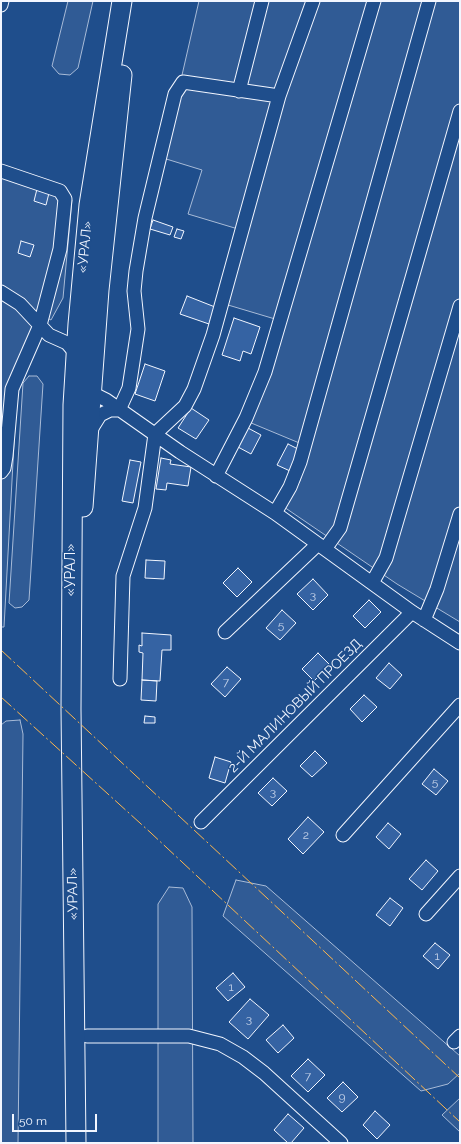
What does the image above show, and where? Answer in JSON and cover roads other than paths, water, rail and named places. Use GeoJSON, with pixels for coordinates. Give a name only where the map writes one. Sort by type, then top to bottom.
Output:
{"type":"FeatureCollection","features":[{"type":"Feature","properties":{"kind":"highway","name":"«УРАЛ»"},"geometry":{"type":"LineString","coordinates":[[88,1143],[82,564],[87,438],[82,393],[75,355],[94,172],[122,1]]}},
{"type":"Feature","properties":{"kind":"highway","name":"«УРАЛ»"},"geometry":{"type":"LineString","coordinates":[[76,1143],[71,709],[82,393],[92,366],[118,108],[134,1]]}},
{"type":"Feature","properties":{"kind":"street"},"geometry":{"type":"LineString","coordinates":[[1,5],[2,1]]}},
{"type":"Feature","properties":{"kind":"street"},"geometry":{"type":"LineString","coordinates":[[239,90],[262,1]]}},
{"type":"Feature","properties":{"kind":"street"},"geometry":{"type":"LineString","coordinates":[[120,679],[123,576],[145,508],[155,434],[185,406],[194,390],[213,335],[279,96],[313,1]]}},
{"type":"Feature","properties":{"kind":"street"},"geometry":{"type":"LineString","coordinates":[[216,476],[246,418],[265,372],[374,1]]}},
{"type":"Feature","properties":{"kind":"street"},"geometry":{"type":"LineString","coordinates":[[275,513],[290,486],[300,462],[429,1]]}},
{"type":"Feature","properties":{"kind":"street"},"geometry":{"type":"LineString","coordinates":[[87,438],[93,424],[100,415],[115,407],[129,388],[138,329],[134,291],[145,218],[175,94],[183,82],[279,96]]}},
{"type":"Feature","properties":{"kind":"street"},"geometry":{"type":"LineString","coordinates":[[225,632],[322,547],[340,528],[460,111]]}},
{"type":"Feature","properties":{"kind":"street"},"geometry":{"type":"LineString","coordinates":[[1,171],[60,191],[64,199],[60,249],[40,325],[6,389],[6,456],[4,468],[1,472]]}},
{"type":"Feature","properties":{"kind":"street"},"geometry":{"type":"LineString","coordinates":[[1,292],[20,304],[49,335],[69,345],[75,355]]}},
{"type":"Feature","properties":{"kind":"street"},"geometry":{"type":"LineString","coordinates":[[372,583],[386,558],[460,306]]}},
{"type":"Feature","properties":{"kind":"street"},"geometry":{"type":"LineString","coordinates":[[59,339],[67,340],[73,336],[78,324]]}},
{"type":"Feature","properties":{"kind":"street"},"geometry":{"type":"LineString","coordinates":[[92,366],[98,387],[115,407]]}},
{"type":"Feature","properties":{"kind":"street"},"geometry":{"type":"LineString","coordinates":[[82,393],[100,397],[216,476],[275,513],[412,612],[460,643]]}},
{"type":"Feature","properties":{"kind":"street"},"geometry":{"type":"LineString","coordinates":[[424,620],[437,589],[460,514]]}},
{"type":"Feature","properties":{"kind":"street","name":"2-Й МАЛИНОВЫЙ ПРОЕЗД"},"geometry":{"type":"LineString","coordinates":[[201,822],[412,612]]}},
{"type":"Feature","properties":{"kind":"street"},"geometry":{"type":"LineString","coordinates":[[343,835],[460,705]]}},
{"type":"Feature","properties":{"kind":"street"},"geometry":{"type":"LineString","coordinates":[[426,914],[460,876]]}},
{"type":"Feature","properties":{"kind":"street"},"geometry":{"type":"LineString","coordinates":[[87,1036],[189,1036],[220,1044],[243,1057],[264,1073],[341,1143]]}}]}
